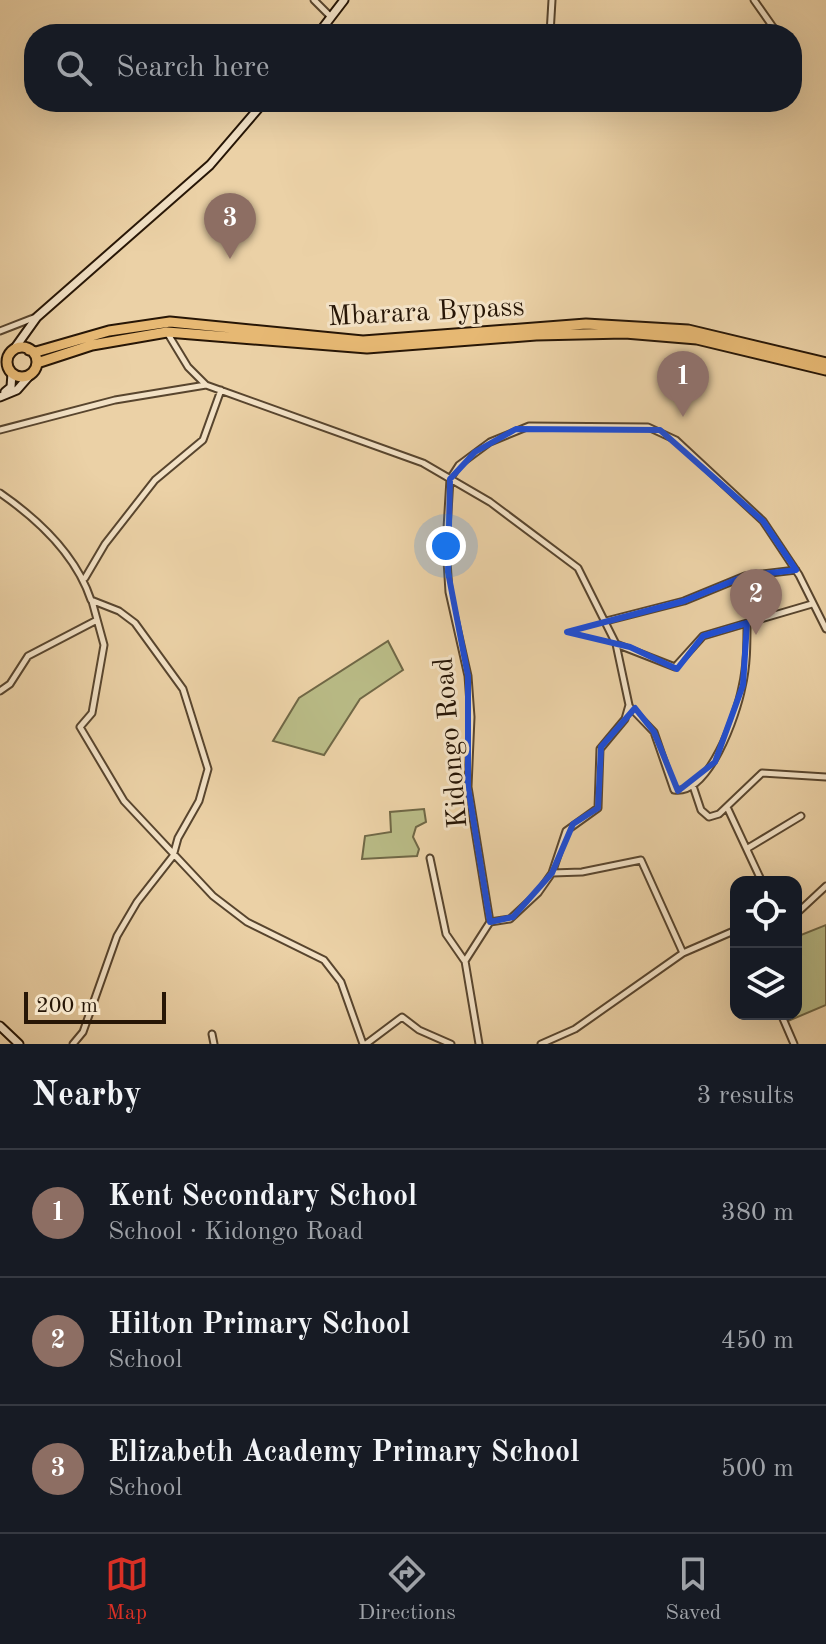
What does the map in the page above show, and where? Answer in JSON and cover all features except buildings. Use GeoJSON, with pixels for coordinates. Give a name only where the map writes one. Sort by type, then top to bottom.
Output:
{"type":"FeatureCollection","features":[{"type":"Feature","properties":{"kind":"highway","name":"Mbarara Bypass"},"geometry":{"type":"LineString","coordinates":[[29,350],[36,352],[109,331],[170,322],[363,341],[601,324],[688,330],[826,363]]}},
{"type":"Feature","properties":{"kind":"highway","name":"Mbarara Bypass"},"geometry":{"type":"LineString","coordinates":[[37,363],[92,345],[167,332],[367,348],[536,335],[625,333],[697,339],[826,370]]}},
{"type":"Feature","properties":{"kind":"highway"},"geometry":{"type":"LineString","coordinates":[[0,375],[12,373],[22,377],[31,374],[37,363],[29,350],[18,348],[7,356],[12,373]]}},
{"type":"Feature","properties":{"kind":"main road"},"geometry":{"type":"LineString","coordinates":[[327,24],[344,0]]}},
{"type":"Feature","properties":{"kind":"main road"},"geometry":{"type":"LineString","coordinates":[[7,356],[37,317],[184,192],[255,112]]}},
{"type":"Feature","properties":{"kind":"main road"},"geometry":{"type":"LineString","coordinates":[[29,350],[26,337],[31,325]]}},
{"type":"Feature","properties":{"kind":"main road"},"geometry":{"type":"LineString","coordinates":[[0,396],[11,387],[12,373]]}},
{"type":"Feature","properties":{"kind":"main road"},"geometry":{"type":"LineString","coordinates":[[0,396],[17,390],[31,374]]}},
{"type":"Feature","properties":{"kind":"main road"},"geometry":{"type":"LineString","coordinates":[[0,1026],[19,1044]]}},
{"type":"Feature","properties":{"kind":"street"},"geometry":{"type":"LineString","coordinates":[[314,0],[332,18]]}},
{"type":"Feature","properties":{"kind":"street"},"geometry":{"type":"LineString","coordinates":[[551,24],[552,0]]}},
{"type":"Feature","properties":{"kind":"street"},"geometry":{"type":"LineString","coordinates":[[754,0],[771,24]]}},
{"type":"Feature","properties":{"kind":"street"},"geometry":{"type":"LineString","coordinates":[[0,331],[37,317]]}},
{"type":"Feature","properties":{"kind":"street"},"geometry":{"type":"LineString","coordinates":[[167,332],[188,367],[206,385],[423,463],[490,502],[578,568],[606,621],[616,644],[629,705],[625,719],[600,749],[598,808],[566,831],[557,849],[552,873],[513,917],[506,922],[490,922],[465,961]]}},
{"type":"Feature","properties":{"kind":"street"},"geometry":{"type":"LineString","coordinates":[[0,430],[115,400],[206,385]]}},
{"type":"Feature","properties":{"kind":"street"},"geometry":{"type":"LineString","coordinates":[[84,579],[105,544],[155,480],[203,440],[221,390]]}},
{"type":"Feature","properties":{"kind":"street"},"geometry":{"type":"LineString","coordinates":[[450,479],[475,452],[516,429],[563,424],[660,430],[676,440],[763,521],[796,570],[826,629]]}},
{"type":"Feature","properties":{"kind":"street","name":"Kidongo Road"},"geometry":{"type":"LineString","coordinates":[[450,479],[446,545],[449,592],[468,676],[471,717],[468,787],[490,922]]}},
{"type":"Feature","properties":{"kind":"street"},"geometry":{"type":"LineString","coordinates":[[0,493],[52,537],[84,579],[104,645],[92,713],[80,727],[124,801],[213,896],[247,922],[324,960],[341,982],[364,1044],[402,1017],[419,1030],[451,1044]]}},
{"type":"Feature","properties":{"kind":"street"},"geometry":{"type":"LineString","coordinates":[[606,621],[684,601],[745,576],[796,570]]}},
{"type":"Feature","properties":{"kind":"street"},"geometry":{"type":"LineString","coordinates":[[73,1044],[83,1032],[117,936],[137,902],[173,856],[207,780],[203,748],[183,689],[135,623],[119,611],[91,600]]}},
{"type":"Feature","properties":{"kind":"street"},"geometry":{"type":"LineString","coordinates":[[616,644],[675,667],[703,636],[812,604]]}},
{"type":"Feature","properties":{"kind":"street"},"geometry":{"type":"LineString","coordinates":[[0,691],[10,684],[28,656],[97,620]]}},
{"type":"Feature","properties":{"kind":"street"},"geometry":{"type":"LineString","coordinates":[[629,705],[654,732],[674,790],[682,790],[715,762],[740,697],[747,623]]}},
{"type":"Feature","properties":{"kind":"street"},"geometry":{"type":"LineString","coordinates":[[692,783],[705,817],[712,817],[762,773],[826,777]]}},
{"type":"Feature","properties":{"kind":"street"},"geometry":{"type":"LineString","coordinates":[[727,806],[760,876]]}},
{"type":"Feature","properties":{"kind":"street"},"geometry":{"type":"LineString","coordinates":[[748,848],[801,816]]}},
{"type":"Feature","properties":{"kind":"street"},"geometry":{"type":"LineString","coordinates":[[430,858],[446,934],[465,961],[479,1044]]}},
{"type":"Feature","properties":{"kind":"street"},"geometry":{"type":"LineString","coordinates":[[552,873],[582,872],[641,860],[683,953]]}},
{"type":"Feature","properties":{"kind":"street"},"geometry":{"type":"LineString","coordinates":[[802,908],[826,886]]}},
{"type":"Feature","properties":{"kind":"street"},"geometry":{"type":"LineString","coordinates":[[544,1044],[595,1015],[683,953],[730,933]]}},
{"type":"Feature","properties":{"kind":"street"},"geometry":{"type":"LineString","coordinates":[[784,1020],[794,1044]]}},
{"type":"Feature","properties":{"kind":"street"},"geometry":{"type":"LineString","coordinates":[[212,1034],[214,1044]]}},
{"type":"Feature","properties":{"kind":"highlighted area"},"geometry":{"type":"Polygon","coordinates":[[[516,429],[660,430],[763,521],[796,570],[745,576],[684,601],[567,632],[630,647],[677,669],[703,636],[747,623],[743,685],[715,762],[678,791],[654,732],[635,708],[614,729],[601,747],[598,808],[573,824],[552,873],[513,917],[490,922],[468,787],[468,676],[448,572],[450,479],[475,452],[516,429]]]}},
{"type":"Feature","properties":{"kind":"green space"},"geometry":{"type":"Polygon","coordinates":[[[388,641],[403,670],[360,699],[324,755],[273,741],[299,698],[388,641]]]}},
{"type":"Feature","properties":{"kind":"green space"},"geometry":{"type":"Polygon","coordinates":[[[424,809],[426,822],[416,827],[413,837],[419,849],[417,856],[362,859],[365,836],[391,832],[390,812],[424,809]]]}},
{"type":"Feature","properties":{"kind":"green space"},"geometry":{"type":"Polygon","coordinates":[[[826,925],[826,1005],[802,1015],[802,948],[802,935],[826,925]]]}},
{"type":"Feature","properties":{"kind":"place","name":"Elizabeth Academy Primary School"},"geometry":{"type":"Point","coordinates":[230,259]}},
{"type":"Feature","properties":{"kind":"place","name":"Kent Secondary School"},"geometry":{"type":"Point","coordinates":[683,417]}},
{"type":"Feature","properties":{"kind":"place","name":"Hilton Primary School"},"geometry":{"type":"Point","coordinates":[756,635]}}]}
